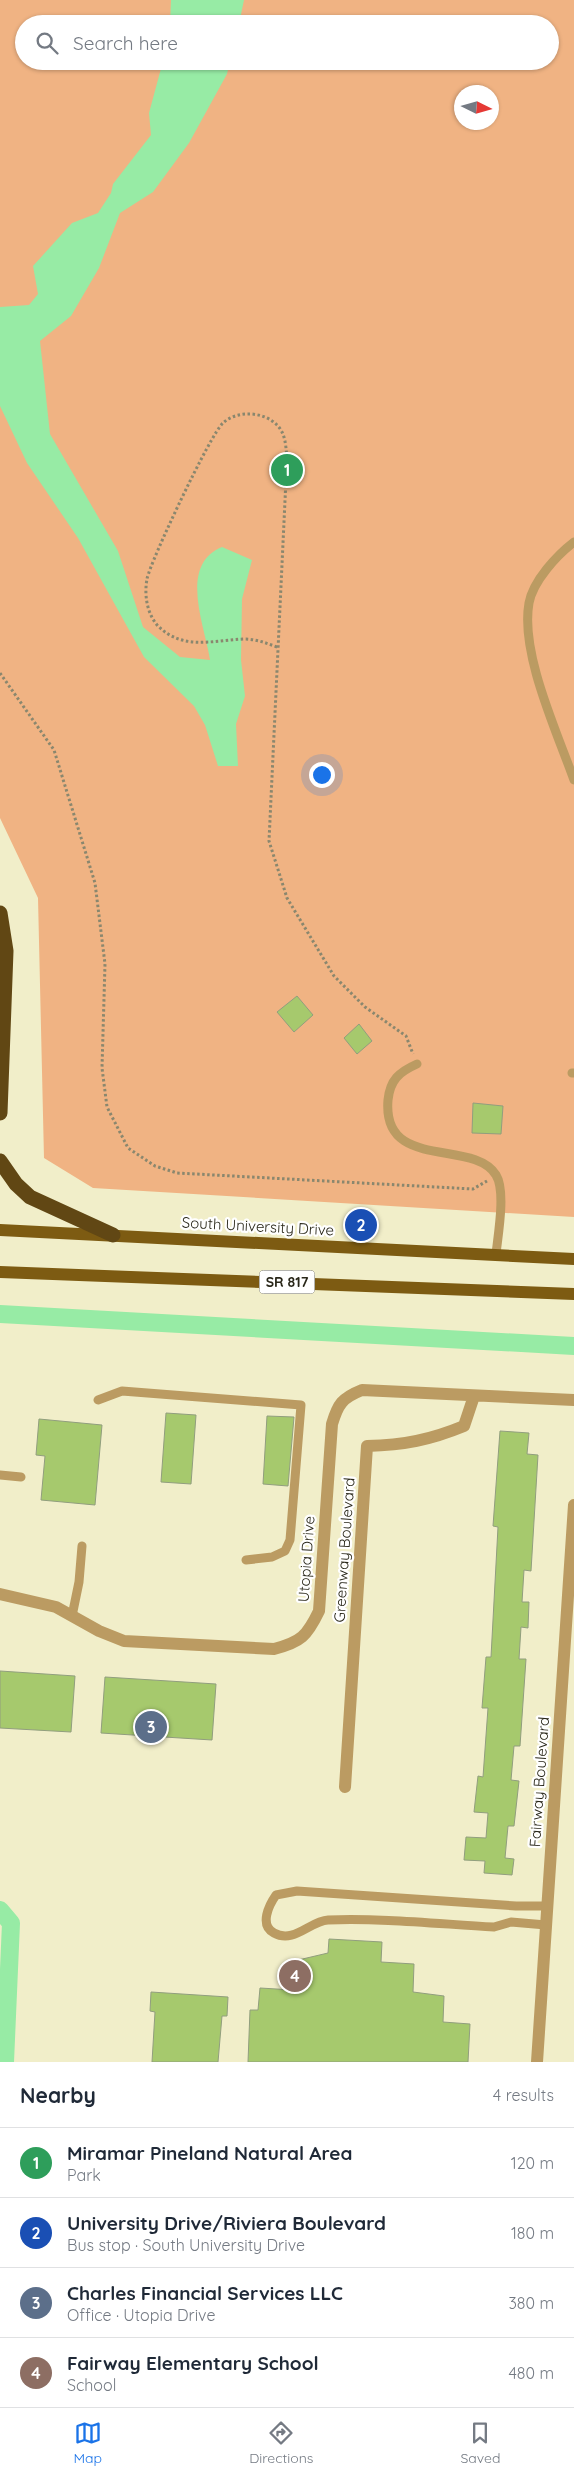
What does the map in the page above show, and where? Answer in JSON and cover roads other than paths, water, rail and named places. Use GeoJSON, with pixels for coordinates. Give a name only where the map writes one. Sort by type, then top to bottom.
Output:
{"type":"FeatureCollection","features":[{"type":"Feature","properties":{"kind":"highway"},"geometry":{"type":"LineString","coordinates":[[0,913],[6,951],[0,1113]]}},
{"type":"Feature","properties":{"kind":"highway"},"geometry":{"type":"LineString","coordinates":[[0,1162],[16,1184],[30,1197],[113,1235]]}},
{"type":"Feature","properties":{"kind":"main road","name":"South University Drive"},"geometry":{"type":"LineString","coordinates":[[0,1230],[574,1258]]}},
{"type":"Feature","properties":{"kind":"main road","name":"SR 817"},"geometry":{"type":"LineString","coordinates":[[0,1272],[574,1294]]}},
{"type":"Feature","properties":{"kind":"street","name":"Utopia Drive"},"geometry":{"type":"LineString","coordinates":[[0,1594],[56,1607],[124,1641],[274,1649],[294,1644],[309,1632],[319,1611],[332,1424],[337,1407],[348,1396],[362,1390],[574,1400]]}},
{"type":"Feature","properties":{"kind":"street","name":"Greenway Boulevard"},"geometry":{"type":"LineString","coordinates":[[345,1787],[367,1446],[399,1445],[433,1438],[464,1426],[474,1396]]}},
{"type":"Feature","properties":{"kind":"street","name":"Fairway Boulevard"},"geometry":{"type":"LineString","coordinates":[[537,2062],[574,1504]]}},
{"type":"Feature","properties":{"kind":"lane"},"geometry":{"type":"LineString","coordinates":[[574,542],[560,552],[542,576],[529,602],[528,634],[534,665],[574,780]]}},
{"type":"Feature","properties":{"kind":"lane"},"geometry":{"type":"LineString","coordinates":[[417,1064],[394,1078],[389,1090],[387,1108],[394,1129],[405,1143],[419,1148],[477,1160],[487,1165],[496,1175],[501,1192],[496,1254]]}},
{"type":"Feature","properties":{"kind":"lane"},"geometry":{"type":"LineString","coordinates":[[98,1400],[122,1391],[301,1404],[290,1540],[285,1551],[272,1557],[246,1560]]}},
{"type":"Feature","properties":{"kind":"lane"},"geometry":{"type":"LineString","coordinates":[[0,1475],[21,1477]]}},
{"type":"Feature","properties":{"kind":"lane"},"geometry":{"type":"LineString","coordinates":[[72,1616],[79,1582],[82,1546]]}},
{"type":"Feature","properties":{"kind":"lane"},"geometry":{"type":"LineString","coordinates":[[546,1925],[511,1922],[494,1927],[325,1920],[299,1934],[286,1935],[274,1933],[268,1927],[266,1916],[276,1896],[297,1891],[516,1906],[548,1906]]}},
{"type":"Feature","properties":{"kind":"waterway"},"geometry":{"type":"LineString","coordinates":[[0,1314],[574,1346]]}},
{"type":"Feature","properties":{"kind":"waterway"},"geometry":{"type":"LineString","coordinates":[[0,1910],[11,1923],[5,2062]]}},
{"type":"Feature","properties":{"kind":"place","name":"Miramar Pineland Natural Area"},"geometry":{"type":"Point","coordinates":[287,470]}},
{"type":"Feature","properties":{"kind":"place","name":"University Drive/Riviera Boulevard"},"geometry":{"type":"Point","coordinates":[361,1225]}},
{"type":"Feature","properties":{"kind":"place","name":"Charles Financial Services LLC"},"geometry":{"type":"Point","coordinates":[151,1727]}},
{"type":"Feature","properties":{"kind":"place","name":"Fairway Elementary School"},"geometry":{"type":"Point","coordinates":[295,1976]}}]}
